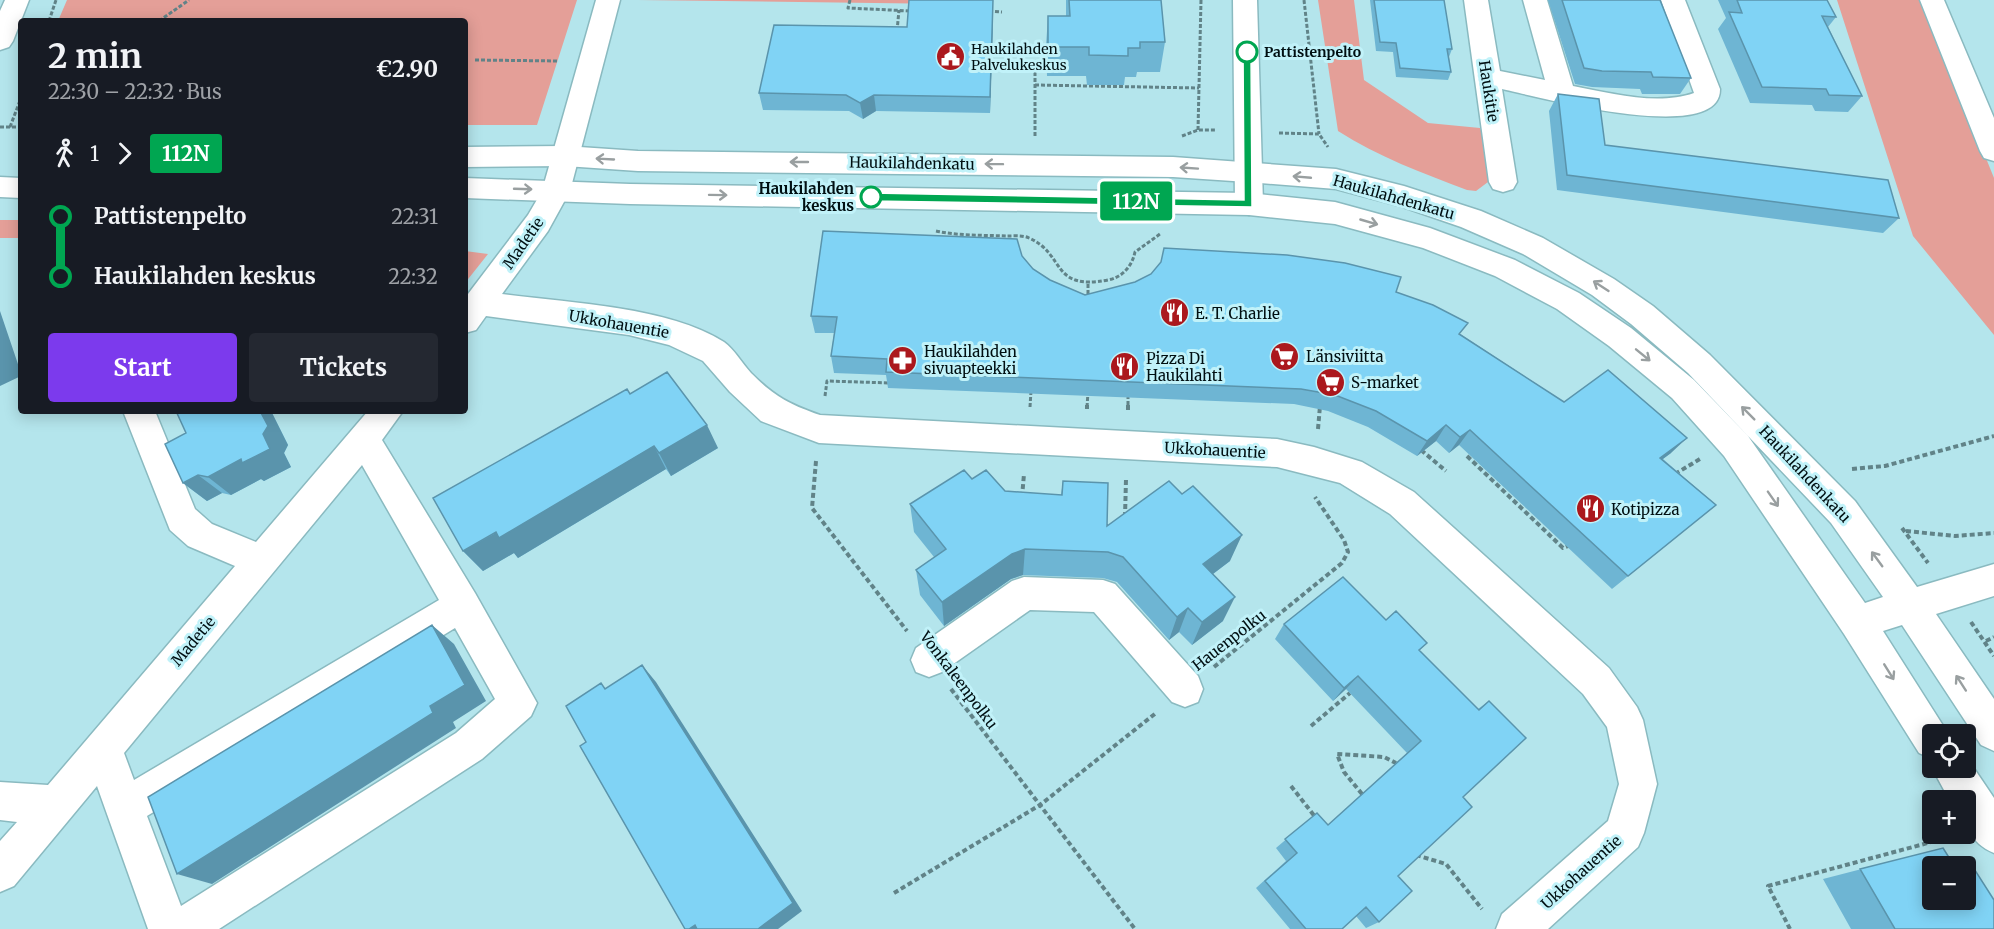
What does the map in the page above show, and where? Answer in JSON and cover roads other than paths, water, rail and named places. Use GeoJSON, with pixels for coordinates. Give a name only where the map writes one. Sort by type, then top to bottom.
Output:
{"type":"FeatureCollection","features":[{"type":"Feature","properties":{"kind":"main road"},"geometry":{"type":"LineString","coordinates":[[0,41],[17,0]]}},
{"type":"Feature","properties":{"kind":"main road","name":"Madetie"},"geometry":{"type":"LineString","coordinates":[[473,312],[538,223],[556,190],[608,0]]}},
{"type":"Feature","properties":{"kind":"main road"},"geometry":{"type":"LineString","coordinates":[[1245,0],[1250,131],[1249,204]]}},
{"type":"Feature","properties":{"kind":"main road","name":"Haukitie"},"geometry":{"type":"LineString","coordinates":[[1476,0],[1503,182]]}},
{"type":"Feature","properties":{"kind":"main road"},"geometry":{"type":"LineString","coordinates":[[1535,0],[1562,92]]}},
{"type":"Feature","properties":{"kind":"main road"},"geometry":{"type":"LineString","coordinates":[[1486,77],[1579,96],[1655,107],[1678,108],[1698,104],[1707,98],[1707,88],[1673,0]]}},
{"type":"Feature","properties":{"kind":"main road"},"geometry":{"type":"LineString","coordinates":[[1932,0],[1994,151]]}},
{"type":"Feature","properties":{"kind":"main road","name":"Haukilahdenkatu"},"geometry":{"type":"LineString","coordinates":[[468,157],[565,156],[638,161],[1173,167],[1336,179],[1404,197],[1471,219],[1533,246],[1602,287],[1642,315],[1699,364],[1843,512],[1911,607],[1994,732]]}},
{"type":"Feature","properties":{"kind":"main road"},"geometry":{"type":"LineString","coordinates":[[0,181],[18,180]]}},
{"type":"Feature","properties":{"kind":"main road"},"geometry":{"type":"LineString","coordinates":[[0,187],[18,188]]}},
{"type":"Feature","properties":{"kind":"main road","name":"Haukilahdenkatu"},"geometry":{"type":"LineString","coordinates":[[468,188],[630,194],[1249,204],[1335,213],[1430,239],[1505,268],[1568,301],[1620,337],[1683,388],[1736,446],[1857,622],[1922,724]]}},
{"type":"Feature","properties":{"kind":"main road","name":"Ukkohauentie"},"geometry":{"type":"LineString","coordinates":[[473,312],[629,323],[675,334],[714,352],[741,383],[772,411],[819,429],[1277,453],[1350,472],[1402,503],[1596,681],[1624,720],[1638,784],[1624,833],[1517,929]]}},
{"type":"Feature","properties":{"kind":"main road"},"geometry":{"type":"LineString","coordinates":[[140,414],[182,519],[200,535],[261,560]]}},
{"type":"Feature","properties":{"kind":"main road"},"geometry":{"type":"LineString","coordinates":[[182,929],[469,746],[518,703],[462,605],[422,513],[376,424]]}},
{"type":"Feature","properties":{"kind":"main road","name":"Madetie"},"geometry":{"type":"LineString","coordinates":[[0,872],[376,424]]}},
{"type":"Feature","properties":{"kind":"main road"},"geometry":{"type":"LineString","coordinates":[[1857,622],[1994,580]]}},
{"type":"Feature","properties":{"kind":"main road"},"geometry":{"type":"LineString","coordinates":[[929,660],[1024,593],[1103,596],[1185,689]]}},
{"type":"Feature","properties":{"kind":"main road"},"geometry":{"type":"LineString","coordinates":[[126,807],[462,605]]}},
{"type":"Feature","properties":{"kind":"main road"},"geometry":{"type":"LineString","coordinates":[[103,749],[170,929]]}},
{"type":"Feature","properties":{"kind":"main road"},"geometry":{"type":"LineString","coordinates":[[1958,778],[1994,833]]}},
{"type":"Feature","properties":{"kind":"main road"},"geometry":{"type":"LineString","coordinates":[[0,801],[56,805]]}},
{"type":"Feature","properties":{"kind":"place","name":"Pattistenpelto"},"geometry":{"type":"Point","coordinates":[1247,52]}},
{"type":"Feature","properties":{"kind":"place","name":"Haukilahden Palvelukeskus"},"geometry":{"type":"Point","coordinates":[950,57]}},
{"type":"Feature","properties":{"kind":"place","name":"Haukilahden keskus"},"geometry":{"type":"Point","coordinates":[871,197]}},
{"type":"Feature","properties":{"kind":"place","name":"E. T. Charlie"},"geometry":{"type":"Point","coordinates":[1174,313]}},
{"type":"Feature","properties":{"kind":"place","name":"Länsiviitta"},"geometry":{"type":"Point","coordinates":[1285,356]}},
{"type":"Feature","properties":{"kind":"place","name":"Haukilahden sivuapteekki"},"geometry":{"type":"Point","coordinates":[903,360]}},
{"type":"Feature","properties":{"kind":"place","name":"Pizza Di Haukilahti"},"geometry":{"type":"Point","coordinates":[1125,367]}},
{"type":"Feature","properties":{"kind":"place","name":"S-market"},"geometry":{"type":"Point","coordinates":[1330,382]}},
{"type":"Feature","properties":{"kind":"place","name":"Kotipizza"},"geometry":{"type":"Point","coordinates":[1590,509]}}]}
